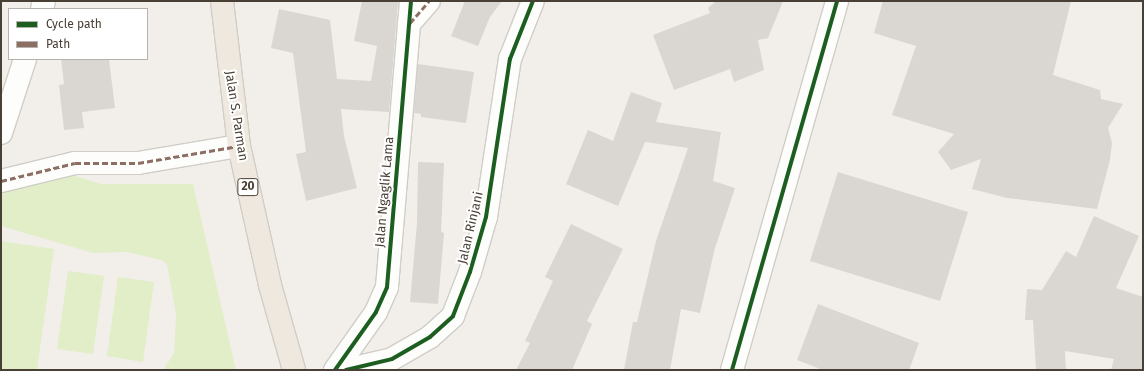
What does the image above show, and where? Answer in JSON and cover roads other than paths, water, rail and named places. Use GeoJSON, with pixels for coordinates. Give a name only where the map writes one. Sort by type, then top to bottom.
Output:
{"type":"FeatureCollection","features":[{"type":"Feature","properties":{"kind":"highway","name":"Jalan S. Parman"},"geometry":{"type":"LineString","coordinates":[[222,1],[239,146],[270,285],[294,370]]}},
{"type":"Feature","properties":{"kind":"street","name":"Jalan Ngaglik Lama"},"geometry":{"type":"LineString","coordinates":[[335,370],[376,312],[387,287],[411,1]]}},
{"type":"Feature","properties":{"kind":"street"},"geometry":{"type":"LineString","coordinates":[[409,24],[429,1]]}},
{"type":"Feature","properties":{"kind":"street","name":"Jalan Rinjani"},"geometry":{"type":"LineString","coordinates":[[346,370],[392,358],[430,337],[453,316],[470,272],[486,217],[510,59],[533,1]]}},
{"type":"Feature","properties":{"kind":"street"},"geometry":{"type":"LineString","coordinates":[[732,370],[837,1]]}},
{"type":"Feature","properties":{"kind":"street"},"geometry":{"type":"LineString","coordinates":[[1,133],[25,60]]}},
{"type":"Feature","properties":{"kind":"street"},"geometry":{"type":"LineString","coordinates":[[1,181],[75,163],[138,163],[239,146]]}}]}
